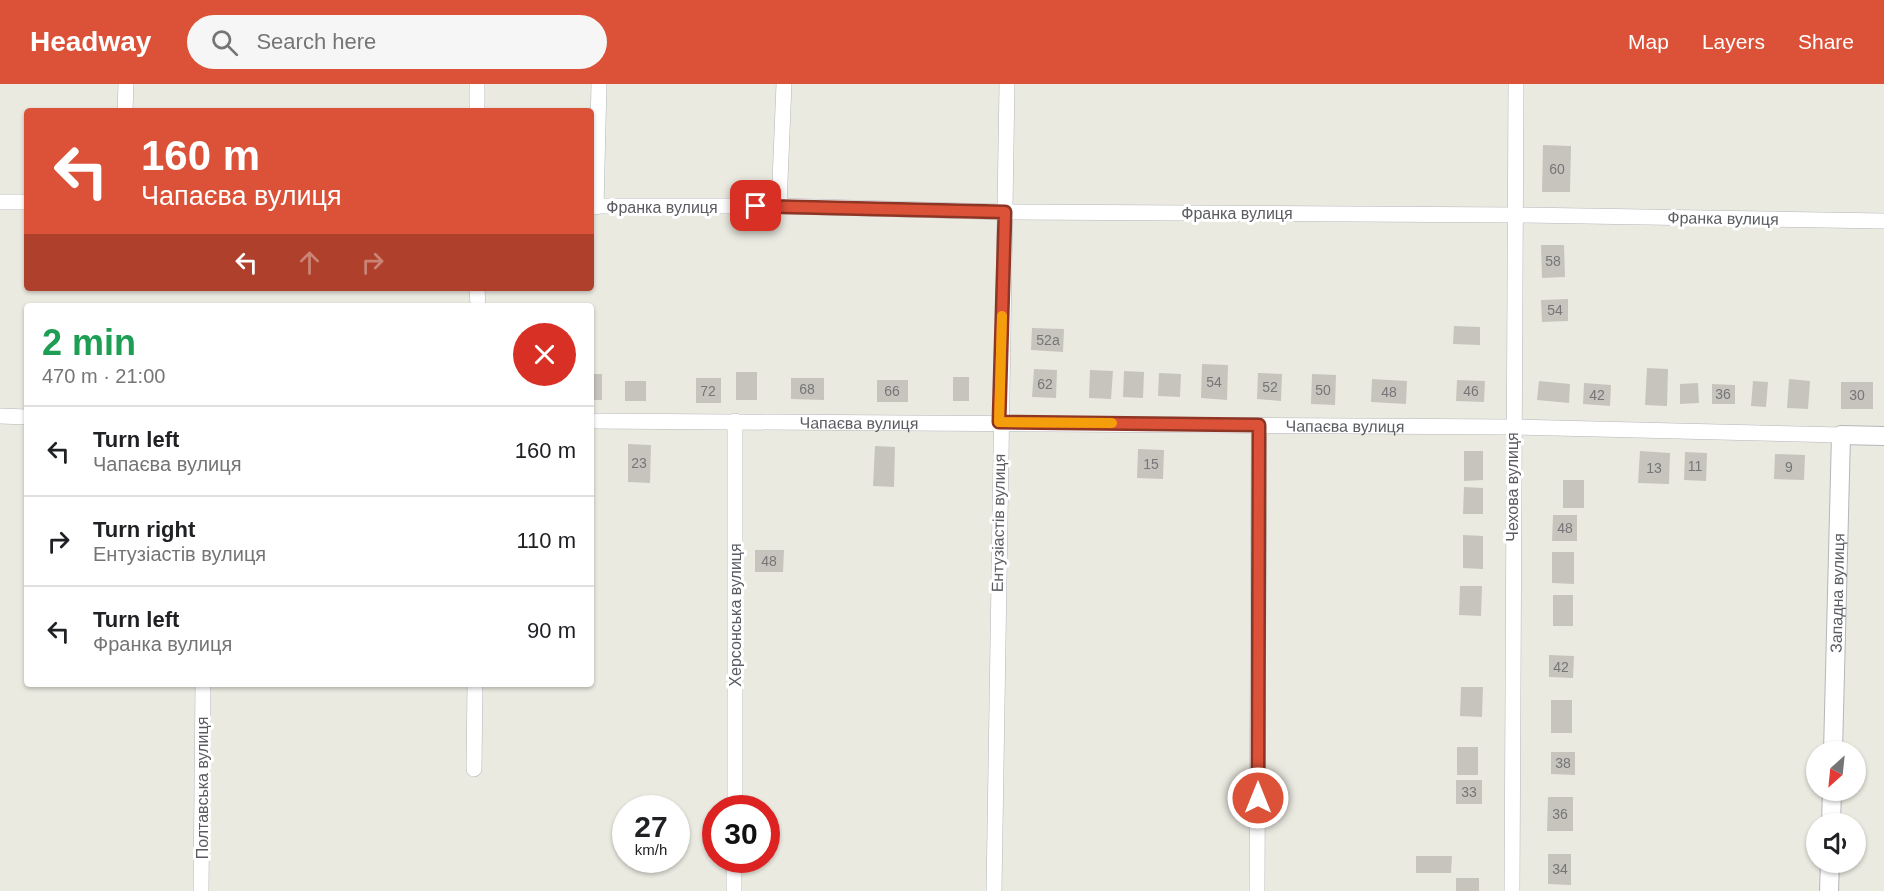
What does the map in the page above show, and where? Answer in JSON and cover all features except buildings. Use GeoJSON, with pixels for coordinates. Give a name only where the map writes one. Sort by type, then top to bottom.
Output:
{"type":"FeatureCollection","features":[{"type":"Feature","properties":{"kind":"street"},"geometry":{"type":"LineString","coordinates":[[125,108],[126,84]]}},
{"type":"Feature","properties":{"kind":"street"},"geometry":{"type":"LineString","coordinates":[[477,84],[477,108]]}},
{"type":"Feature","properties":{"kind":"street"},"geometry":{"type":"LineString","coordinates":[[594,186],[599,84]]}},
{"type":"Feature","properties":{"kind":"street"},"geometry":{"type":"LineString","coordinates":[[779,206],[784,84]]}},
{"type":"Feature","properties":{"kind":"street","name":"Ентузіастів вулиця"},"geometry":{"type":"LineString","coordinates":[[994,891],[999,422],[1007,84]]}},
{"type":"Feature","properties":{"kind":"street","name":"Чехова вулиця"},"geometry":{"type":"LineString","coordinates":[[1512,891],[1512,427],[1517,214],[1516,84]]}},
{"type":"Feature","properties":{"kind":"street"},"geometry":{"type":"LineString","coordinates":[[0,202],[24,202]]}},
{"type":"Feature","properties":{"kind":"street","name":"Франка вулиця"},"geometry":{"type":"LineString","coordinates":[[594,206],[779,206],[1005,212],[1517,214],[1884,221]]}},
{"type":"Feature","properties":{"kind":"street"},"geometry":{"type":"LineString","coordinates":[[0,416],[24,417]]}},
{"type":"Feature","properties":{"kind":"street","name":"Чапаєва вулиця"},"geometry":{"type":"LineString","coordinates":[[594,421],[1512,427],[1884,436]]}},
{"type":"Feature","properties":{"kind":"street","name":"Херсонська вулиця"},"geometry":{"type":"LineString","coordinates":[[735,421],[735,795]]}},
{"type":"Feature","properties":{"kind":"street"},"geometry":{"type":"LineString","coordinates":[[1257,891],[1259,425]]}},
{"type":"Feature","properties":{"kind":"street","name":"Западна вулиця"},"geometry":{"type":"LineString","coordinates":[[1833,741],[1841,435]]}},
{"type":"Feature","properties":{"kind":"street","name":"Полтавська вулиця"},"geometry":{"type":"LineString","coordinates":[[201,891],[203,687]]}},
{"type":"Feature","properties":{"kind":"street"},"geometry":{"type":"LineString","coordinates":[[474,769],[475,687]]}},
{"type":"Feature","properties":{"kind":"street"},"geometry":{"type":"LineString","coordinates":[[734,873],[734,891]]}},
{"type":"Feature","properties":{"kind":"street"},"geometry":{"type":"LineString","coordinates":[[1829,891],[1830,873]]}},
{"type":"Feature","properties":{"kind":"slow traffic"},"geometry":{"type":"LineString","coordinates":[[1002,316],[999,422],[1112,423]]}},
{"type":"Feature","properties":{"kind":"route"},"geometry":{"type":"LineString","coordinates":[[756,206],[1005,212],[999,422],[1259,425],[1258,798]]}}]}
